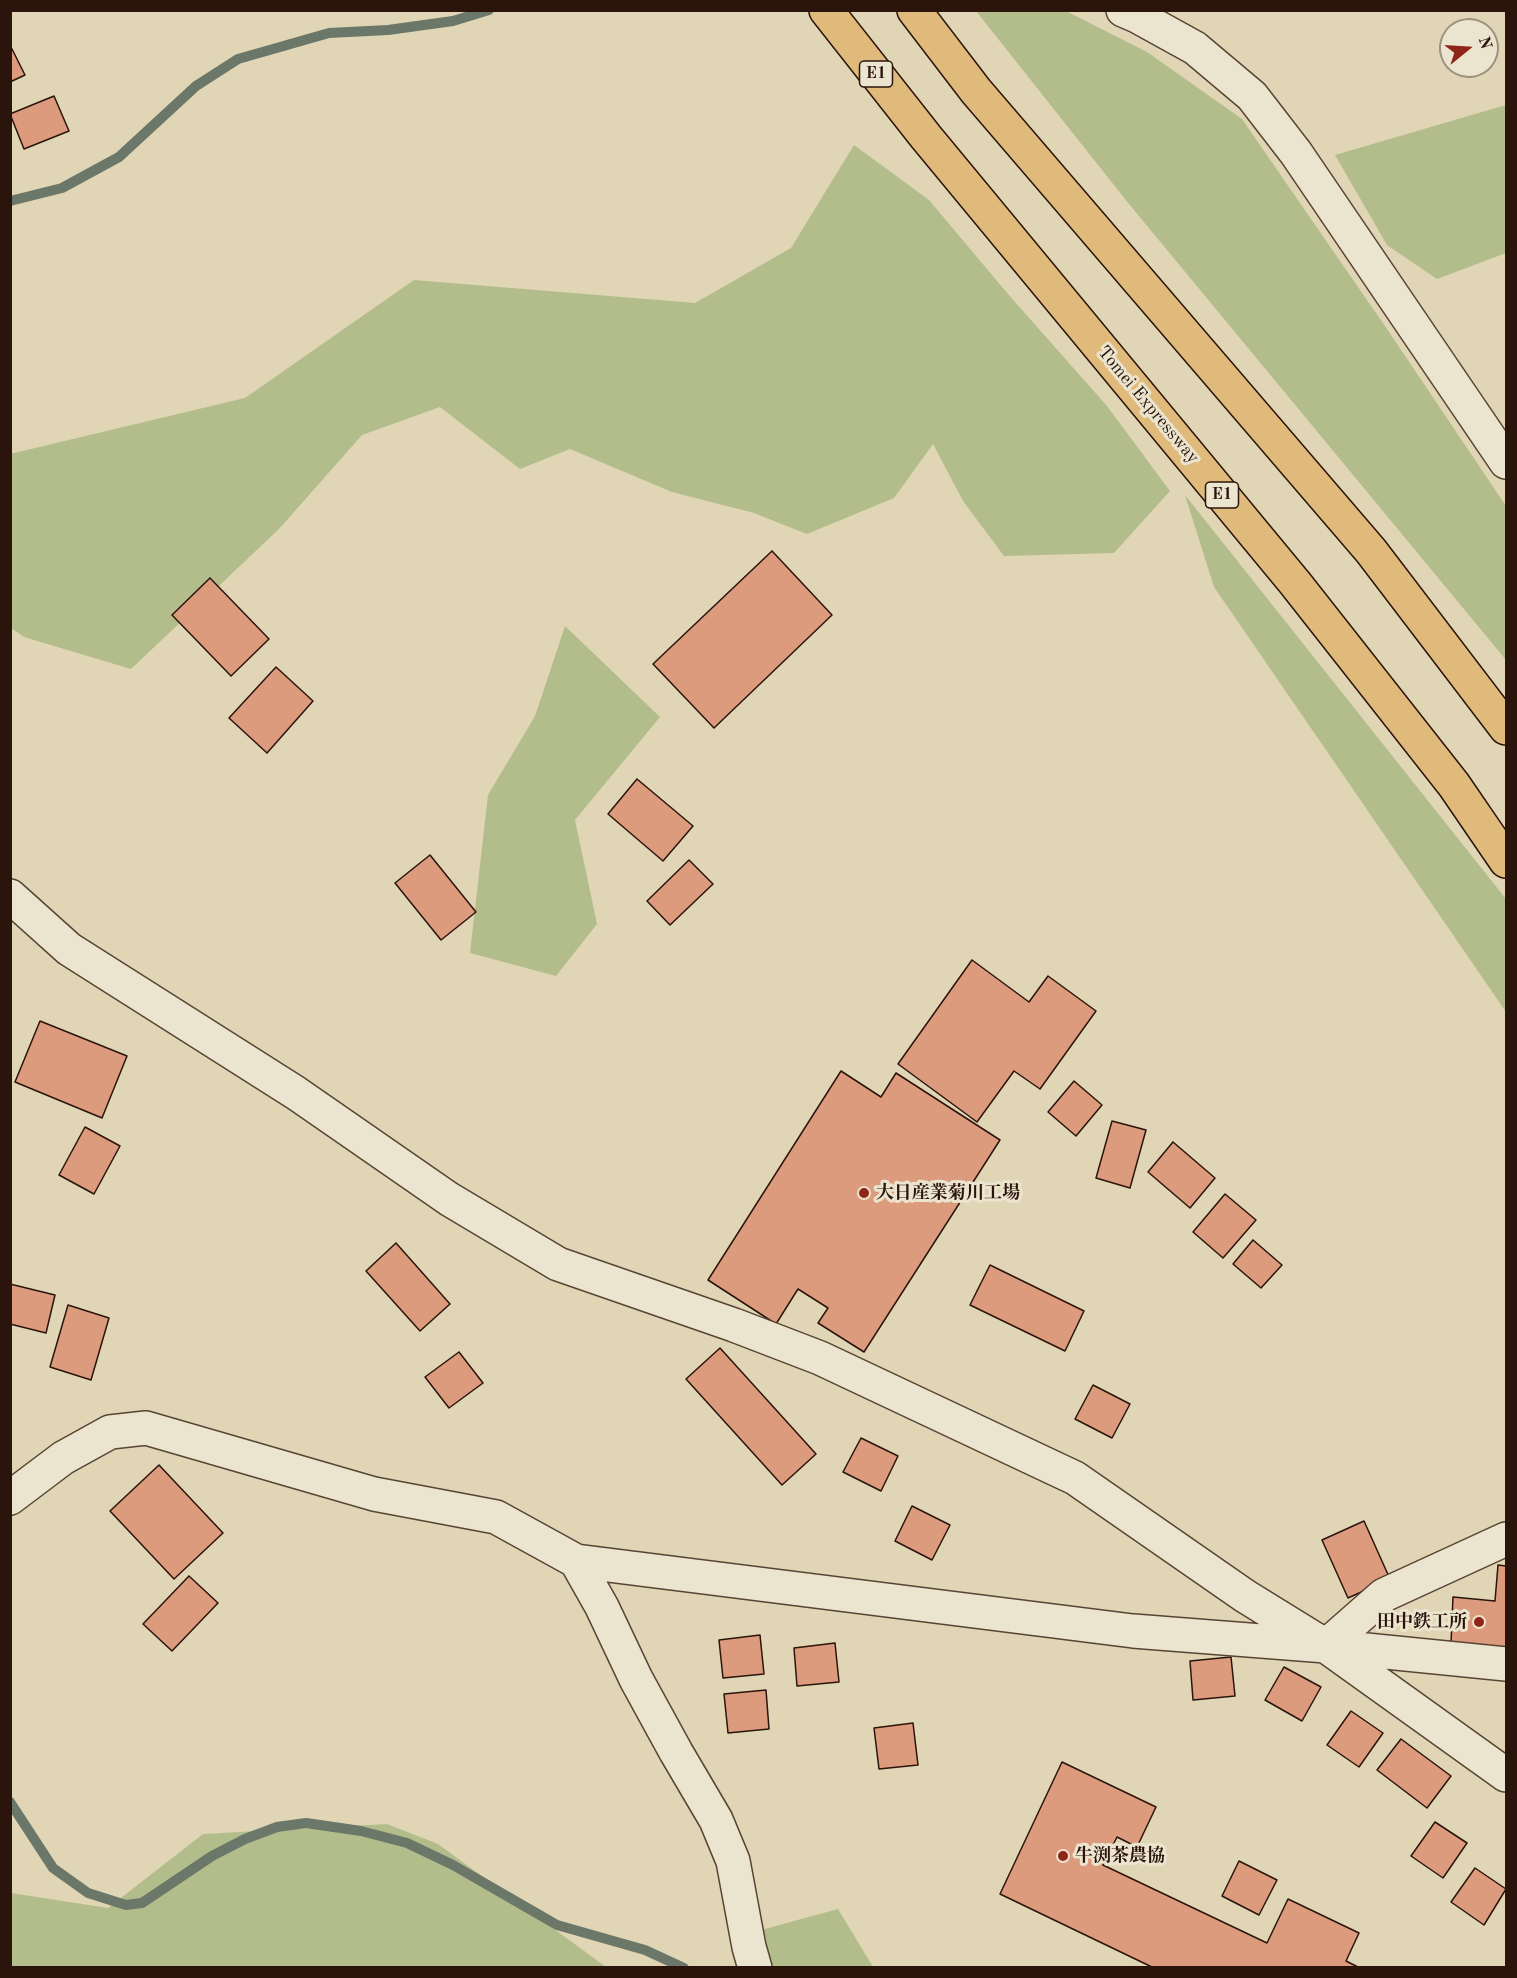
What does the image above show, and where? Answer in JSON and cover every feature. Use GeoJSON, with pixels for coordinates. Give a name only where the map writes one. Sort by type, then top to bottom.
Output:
{"type":"FeatureCollection","features":[{"type":"Feature","properties":{"kind":"highway","name":"Tomei Expressway"},"geometry":{"type":"LineString","coordinates":[[826,10],[926,137],[1295,583],[1455,785],[1506,861]]}},
{"type":"Feature","properties":{"kind":"highway"},"geometry":{"type":"LineString","coordinates":[[914,10],[976,91],[1371,551],[1506,728]]}},
{"type":"Feature","properties":{"kind":"street"},"geometry":{"type":"LineString","coordinates":[[1124,10],[1195,48],[1252,96],[1296,153],[1506,462]]}},
{"type":"Feature","properties":{"kind":"street"},"geometry":{"type":"LineString","coordinates":[[10,896],[69,949],[296,1093],[448,1199],[558,1264],[734,1325],[820,1358],[1076,1478],[1245,1596],[1326,1646],[1506,1775]]}},
{"type":"Feature","properties":{"kind":"street"},"geometry":{"type":"LineString","coordinates":[[10,1498],[63,1458],[110,1432],[146,1428],[374,1494],[496,1517],[576,1561],[1133,1631],[1326,1646],[1506,1664]]}},
{"type":"Feature","properties":{"kind":"street"},"geometry":{"type":"LineString","coordinates":[[1326,1646],[1384,1595],[1506,1539]]}},
{"type":"Feature","properties":{"kind":"street"},"geometry":{"type":"LineString","coordinates":[[576,1561],[602,1606],[636,1678],[716,1820],[733,1861],[755,1968]]}},
{"type":"Feature","properties":{"kind":"green space"},"geometry":{"type":"Polygon","coordinates":[[[976,11],[1066,11],[1147,52],[1242,119],[1506,506],[1506,660],[1129,204],[976,11]]]}},
{"type":"Feature","properties":{"kind":"green space"},"geometry":{"type":"Polygon","coordinates":[[[1506,105],[1506,253],[1437,279],[1387,245],[1335,155],[1506,105]]]}},
{"type":"Feature","properties":{"kind":"green space"},"geometry":{"type":"Polygon","coordinates":[[[854,145],[929,200],[1107,406],[1170,491],[1114,553],[1004,556],[963,501],[933,444],[894,498],[807,534],[754,513],[672,492],[570,449],[520,469],[440,407],[362,435],[279,529],[131,669],[24,637],[11,628],[10,454],[245,398],[414,280],[695,303],[791,248],[854,145]]]}},
{"type":"Feature","properties":{"kind":"green space"},"geometry":{"type":"Polygon","coordinates":[[[1185,495],[1506,899],[1506,1012],[1214,587],[1185,495]]]}},
{"type":"Feature","properties":{"kind":"green space"},"geometry":{"type":"Polygon","coordinates":[[[565,626],[660,717],[575,820],[597,924],[556,976],[470,953],[488,795],[535,716],[565,626]]]}},
{"type":"Feature","properties":{"kind":"green space"},"geometry":{"type":"Polygon","coordinates":[[[387,1824],[438,1844],[606,1967],[11,1967],[11,1893],[108,1908],[203,1834],[387,1824]]]}},
{"type":"Feature","properties":{"kind":"green space"},"geometry":{"type":"Polygon","coordinates":[[[838,1909],[873,1967],[771,1967],[761,1930],[838,1909]]]}},
{"type":"Feature","properties":{"kind":"building"},"geometry":{"type":"Polygon","coordinates":[[[10,45],[25,75],[10,82],[10,45]]]}},
{"type":"Feature","properties":{"kind":"building"},"geometry":{"type":"Polygon","coordinates":[[[54,96],[69,131],[24,149],[10,114],[54,96]]]}},
{"type":"Feature","properties":{"kind":"building"},"geometry":{"type":"Polygon","coordinates":[[[772,551],[832,615],[714,728],[653,664],[772,551]]]}},
{"type":"Feature","properties":{"kind":"building"},"geometry":{"type":"Polygon","coordinates":[[[210,578],[269,639],[231,676],[172,615],[210,578]]]}},
{"type":"Feature","properties":{"kind":"building"},"geometry":{"type":"Polygon","coordinates":[[[276,667],[313,701],[267,753],[229,718],[276,667]]]}},
{"type":"Feature","properties":{"kind":"building"},"geometry":{"type":"Polygon","coordinates":[[[637,779],[693,826],[663,861],[608,814],[637,779]]]}},
{"type":"Feature","properties":{"kind":"building"},"geometry":{"type":"Polygon","coordinates":[[[430,855],[476,912],[441,940],[395,883],[430,855]]]}},
{"type":"Feature","properties":{"kind":"building"},"geometry":{"type":"Polygon","coordinates":[[[689,860],[713,884],[670,925],[647,901],[689,860]]]}},
{"type":"Feature","properties":{"kind":"building"},"geometry":{"type":"Polygon","coordinates":[[[972,960],[1029,1002],[1048,976],[1096,1011],[1040,1089],[1014,1071],[977,1122],[898,1064],[972,960]]]}},
{"type":"Feature","properties":{"kind":"building"},"geometry":{"type":"Polygon","coordinates":[[[40,1021],[127,1056],[102,1118],[15,1082],[40,1021]]]}},
{"type":"Feature","properties":{"kind":"building","name":"大日産業菊川工場"},"geometry":{"type":"Polygon","coordinates":[[[841,1071],[881,1097],[896,1073],[1000,1140],[864,1352],[818,1323],[828,1308],[798,1289],[776,1324],[708,1280],[841,1071]]]}},
{"type":"Feature","properties":{"kind":"building"},"geometry":{"type":"Polygon","coordinates":[[[1074,1081],[1102,1105],[1076,1136],[1048,1112],[1074,1081]]]}},
{"type":"Feature","properties":{"kind":"building"},"geometry":{"type":"Polygon","coordinates":[[[1112,1121],[1146,1130],[1130,1188],[1096,1178],[1112,1121]]]}},
{"type":"Feature","properties":{"kind":"building"},"geometry":{"type":"Polygon","coordinates":[[[85,1127],[120,1146],[94,1194],[59,1175],[85,1127]]]}},
{"type":"Feature","properties":{"kind":"building"},"geometry":{"type":"Polygon","coordinates":[[[1173,1142],[1215,1178],[1190,1208],[1148,1172],[1173,1142]]]}},
{"type":"Feature","properties":{"kind":"building"},"geometry":{"type":"Polygon","coordinates":[[[1225,1194],[1256,1220],[1223,1258],[1193,1232],[1225,1194]]]}},
{"type":"Feature","properties":{"kind":"building"},"geometry":{"type":"Polygon","coordinates":[[[1253,1240],[1282,1265],[1261,1288],[1233,1264],[1253,1240]]]}},
{"type":"Feature","properties":{"kind":"building"},"geometry":{"type":"Polygon","coordinates":[[[396,1243],[450,1304],[420,1331],[366,1271],[396,1243]]]}},
{"type":"Feature","properties":{"kind":"building"},"geometry":{"type":"Polygon","coordinates":[[[990,1265],[1084,1311],[1065,1351],[970,1305],[990,1265]]]}},
{"type":"Feature","properties":{"kind":"building"},"geometry":{"type":"Polygon","coordinates":[[[10,1284],[55,1295],[46,1333],[10,1324],[10,1284]]]}},
{"type":"Feature","properties":{"kind":"building"},"geometry":{"type":"Polygon","coordinates":[[[68,1305],[109,1318],[91,1380],[50,1367],[68,1305]]]}},
{"type":"Feature","properties":{"kind":"building"},"geometry":{"type":"Polygon","coordinates":[[[720,1348],[816,1454],[782,1485],[686,1379],[720,1348]]]}},
{"type":"Feature","properties":{"kind":"building"},"geometry":{"type":"Polygon","coordinates":[[[459,1352],[483,1383],[449,1408],[425,1377],[459,1352]]]}},
{"type":"Feature","properties":{"kind":"building"},"geometry":{"type":"Polygon","coordinates":[[[1093,1385],[1130,1404],[1112,1438],[1075,1419],[1093,1385]]]}},
{"type":"Feature","properties":{"kind":"building"},"geometry":{"type":"Polygon","coordinates":[[[861,1438],[898,1456],[881,1491],[843,1472],[861,1438]]]}},
{"type":"Feature","properties":{"kind":"building"},"geometry":{"type":"Polygon","coordinates":[[[159,1465],[223,1533],[174,1579],[110,1511],[159,1465]]]}},
{"type":"Feature","properties":{"kind":"building"},"geometry":{"type":"Polygon","coordinates":[[[912,1506],[950,1525],[932,1560],[895,1541],[912,1506]]]}},
{"type":"Feature","properties":{"kind":"building"},"geometry":{"type":"Polygon","coordinates":[[[1364,1521],[1390,1579],[1348,1598],[1322,1540],[1364,1521]]]}},
{"type":"Feature","properties":{"kind":"building","name":"田中鉄工所"},"geometry":{"type":"Polygon","coordinates":[[[1498,1565],[1506,1566],[1506,1650],[1451,1643],[1453,1597],[1495,1601],[1498,1565]]]}},
{"type":"Feature","properties":{"kind":"building"},"geometry":{"type":"Polygon","coordinates":[[[189,1576],[218,1603],[172,1651],[143,1624],[189,1576]]]}},
{"type":"Feature","properties":{"kind":"building"},"geometry":{"type":"Polygon","coordinates":[[[760,1635],[764,1674],[723,1678],[719,1640],[760,1635]]]}},
{"type":"Feature","properties":{"kind":"building"},"geometry":{"type":"Polygon","coordinates":[[[835,1643],[839,1682],[797,1686],[794,1648],[835,1643]]]}},
{"type":"Feature","properties":{"kind":"building"},"geometry":{"type":"Polygon","coordinates":[[[1231,1657],[1235,1696],[1193,1700],[1190,1661],[1231,1657]]]}},
{"type":"Feature","properties":{"kind":"building"},"geometry":{"type":"Polygon","coordinates":[[[1284,1667],[1321,1687],[1302,1721],[1265,1700],[1284,1667]]]}},
{"type":"Feature","properties":{"kind":"building"},"geometry":{"type":"Polygon","coordinates":[[[766,1690],[769,1729],[728,1733],[724,1694],[766,1690]]]}},
{"type":"Feature","properties":{"kind":"building"},"geometry":{"type":"Polygon","coordinates":[[[1351,1711],[1383,1733],[1359,1767],[1327,1745],[1351,1711]]]}},
{"type":"Feature","properties":{"kind":"building"},"geometry":{"type":"Polygon","coordinates":[[[913,1723],[918,1765],[879,1769],[874,1728],[913,1723]]]}},
{"type":"Feature","properties":{"kind":"building"},"geometry":{"type":"Polygon","coordinates":[[[1401,1739],[1451,1776],[1427,1808],[1377,1770],[1401,1739]]]}},
{"type":"Feature","properties":{"kind":"building","name":"牛渕茶農協"},"geometry":{"type":"Polygon","coordinates":[[[1062,1762],[1156,1807],[1137,1847],[1117,1837],[1103,1865],[1267,1943],[1288,1899],[1359,1933],[1346,1961],[1360,1968],[1154,1968],[1000,1894],[1062,1762]]]}},
{"type":"Feature","properties":{"kind":"building"},"geometry":{"type":"Polygon","coordinates":[[[1435,1822],[1467,1843],[1443,1878],[1411,1856],[1435,1822]]]}},
{"type":"Feature","properties":{"kind":"building"},"geometry":{"type":"Polygon","coordinates":[[[1239,1861],[1277,1880],[1259,1915],[1222,1896],[1239,1861]]]}},
{"type":"Feature","properties":{"kind":"building"},"geometry":{"type":"Polygon","coordinates":[[[1475,1868],[1506,1889],[1484,1925],[1451,1902],[1475,1868]]]}},
{"type":"Feature","properties":{"kind":"waterway"},"geometry":{"type":"LineString","coordinates":[[10,201],[62,188],[119,157],[196,86],[238,59],[329,33],[388,30],[453,21],[489,10]]}},
{"type":"Feature","properties":{"kind":"waterway"},"geometry":{"type":"LineString","coordinates":[[10,1802],[53,1868],[88,1893],[126,1905],[142,1903],[212,1856],[245,1839],[277,1827],[306,1823],[361,1831],[407,1843],[453,1865],[557,1925],[645,1950],[684,1968]]}},
{"type":"Feature","properties":{"kind":"place","name":"大日産業菊川工場"},"geometry":{"type":"Point","coordinates":[864,1193]}},
{"type":"Feature","properties":{"kind":"place","name":"田中鉄工所"},"geometry":{"type":"Point","coordinates":[1479,1622]}},
{"type":"Feature","properties":{"kind":"place","name":"牛渕茶農協"},"geometry":{"type":"Point","coordinates":[1063,1856]}}]}
